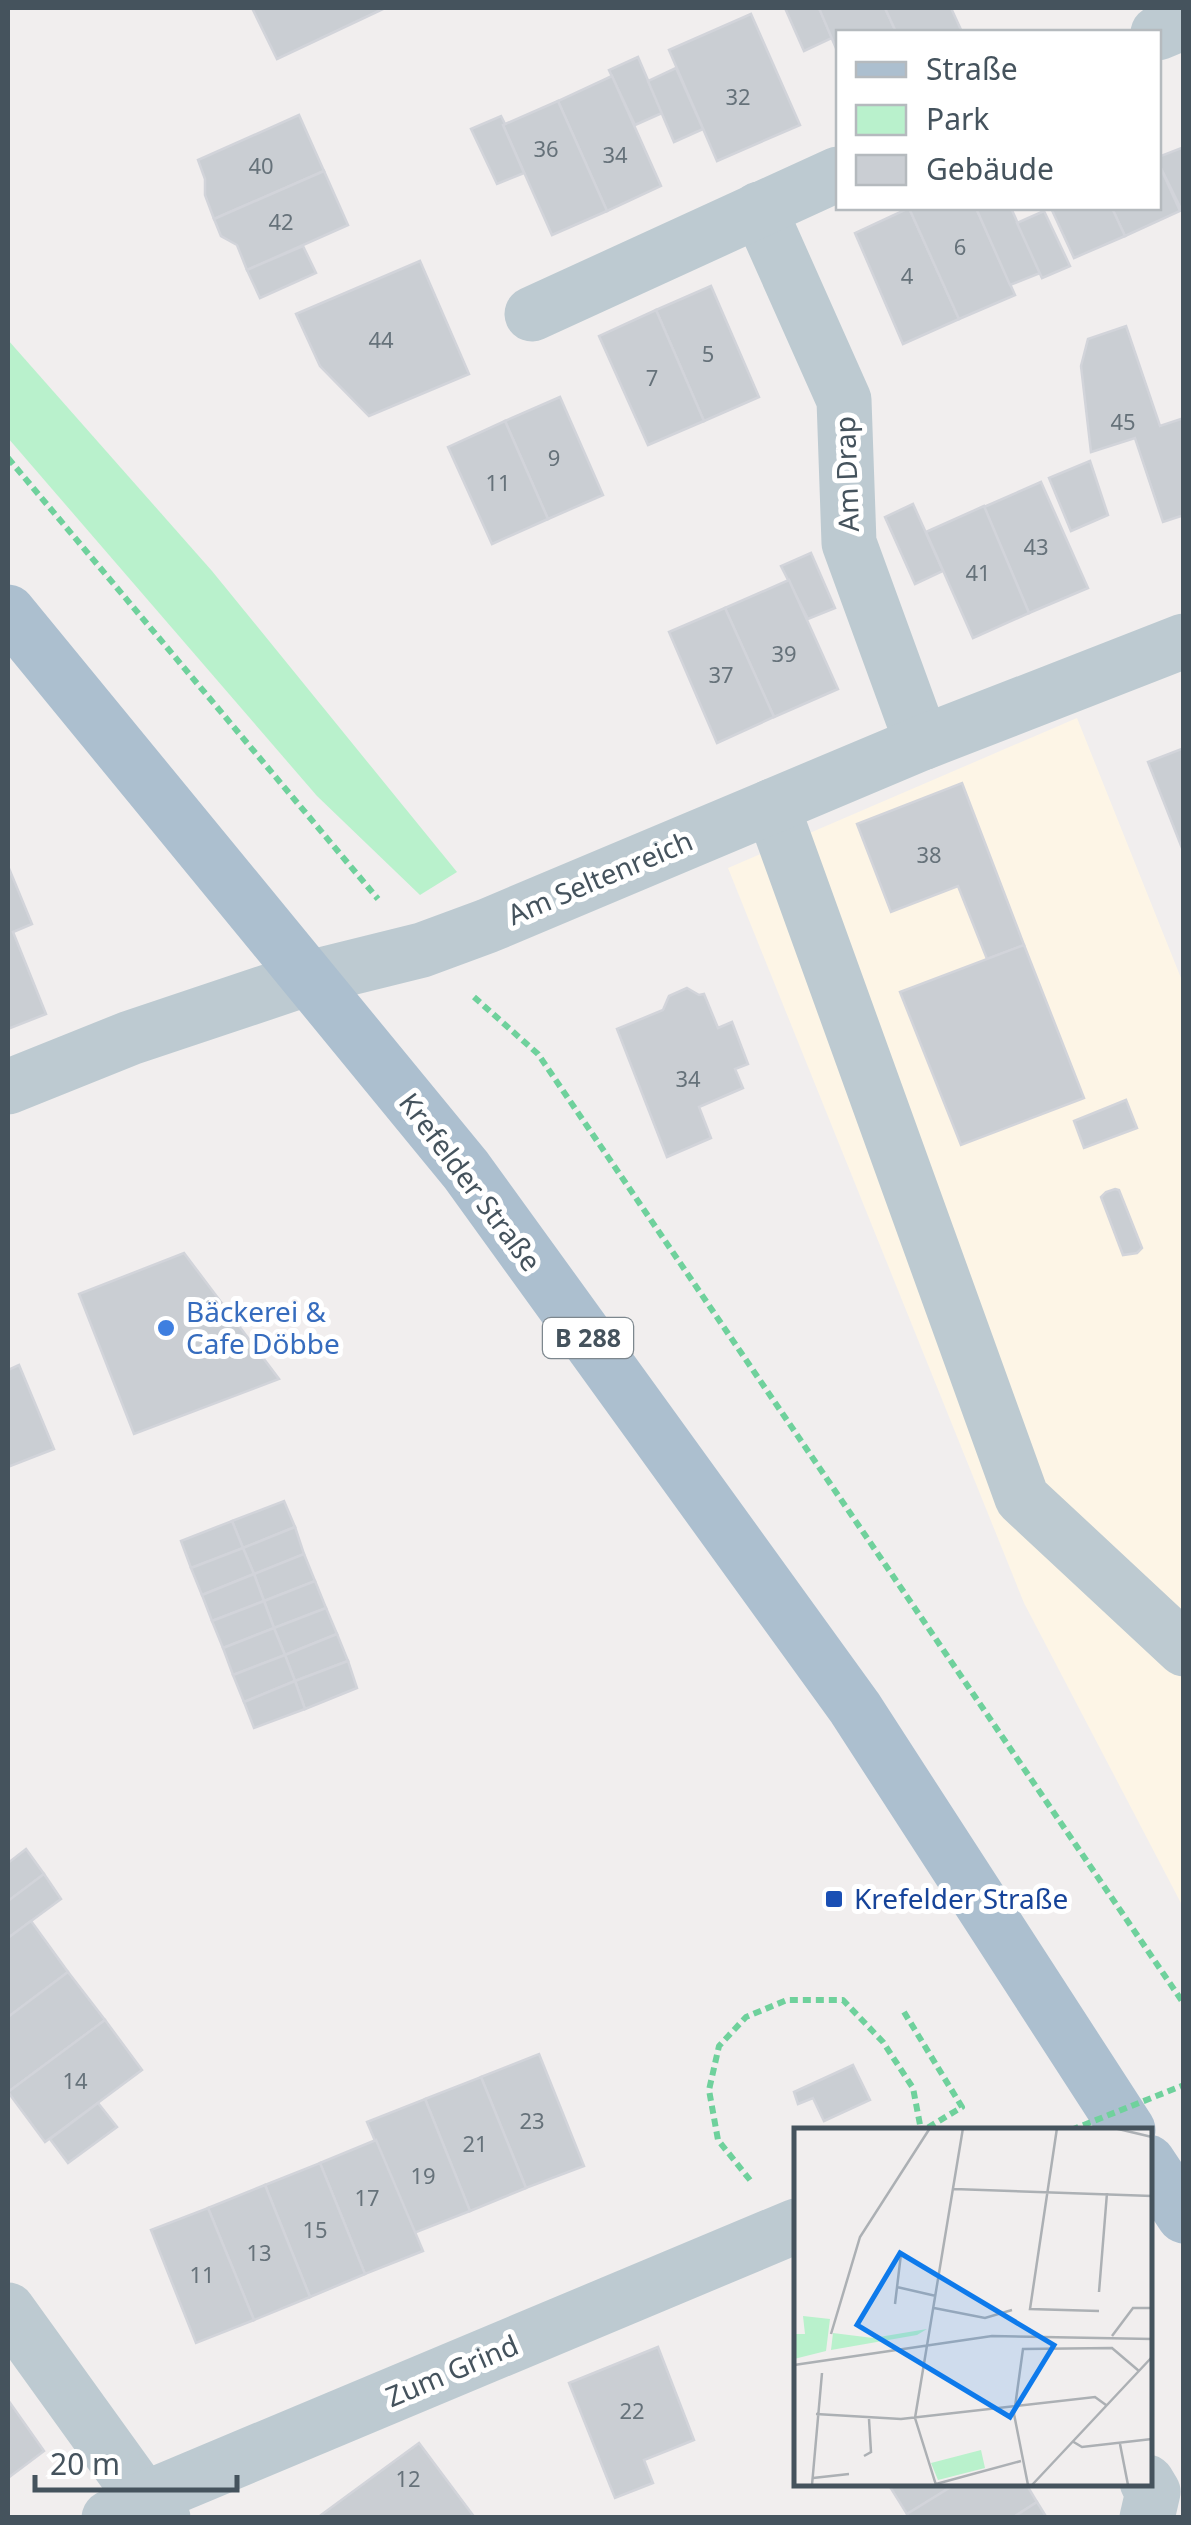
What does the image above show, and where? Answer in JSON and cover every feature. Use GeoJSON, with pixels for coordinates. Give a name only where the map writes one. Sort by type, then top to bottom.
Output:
{"type":"FeatureCollection","features":[{"type":"Feature","properties":{"kind":"main road","name":"Krefelder Straße"},"geometry":{"type":"LineString","coordinates":[[8,612],[466,1170],[855,1708],[1127,2128]]}},
{"type":"Feature","properties":{"kind":"main road"},"geometry":{"type":"LineString","coordinates":[[1151,2166],[1184,2216]]}},
{"type":"Feature","properties":{"kind":"street"},"geometry":{"type":"LineString","coordinates":[[532,314],[836,175]]}},
{"type":"Feature","properties":{"kind":"street","name":"Am Drap"},"geometry":{"type":"LineString","coordinates":[[759,209],[844,400],[848,543],[922,743]]}},
{"type":"Feature","properties":{"kind":"street","name":"Am Seltenreich"},"geometry":{"type":"LineString","coordinates":[[8,1088],[130,1038],[309,978],[422,950],[487,926],[922,743],[1184,641]]}},
{"type":"Feature","properties":{"kind":"street"},"geometry":{"type":"LineString","coordinates":[[772,806],[1022,1498],[1184,1650]]}},
{"type":"Feature","properties":{"kind":"street","name":"Zum Grind"},"geometry":{"type":"LineString","coordinates":[[139,2512],[794,2227]]}},
{"type":"Feature","properties":{"kind":"street"},"geometry":{"type":"LineString","coordinates":[[8,2310],[139,2512]]}},
{"type":"Feature","properties":{"kind":"street"},"geometry":{"type":"LineString","coordinates":[[1147,2518],[1153,2492],[1149,2485]]}},
{"type":"Feature","properties":{"kind":"path"},"geometry":{"type":"LineString","coordinates":[[8,458],[422,950],[538,1054],[1184,2004]]}},
{"type":"Feature","properties":{"kind":"path"},"geometry":{"type":"LineString","coordinates":[[718,2140],[709,2090],[718,2046],[746,2018],[787,2000],[843,2000],[883,2042],[913,2088],[923,2128]]}},
{"type":"Feature","properties":{"kind":"path"},"geometry":{"type":"LineString","coordinates":[[904,2012],[962,2107],[926,2128]]}},
{"type":"Feature","properties":{"kind":"path"},"geometry":{"type":"LineString","coordinates":[[1077,2128],[1184,2085]]}},
{"type":"Feature","properties":{"kind":"shaded area"},"geometry":{"type":"Polygon","coordinates":[[[1077,718],[1183,983],[1183,1907],[1024,1603],[728,868],[1077,718]]]}},
{"type":"Feature","properties":{"kind":"green space"},"geometry":{"type":"Polygon","coordinates":[[[8,340],[212,571],[457,872],[420,895],[317,796],[8,438],[8,340]]]}},
{"type":"Feature","properties":{"kind":"building"},"geometry":{"type":"Polygon","coordinates":[[[252,8],[385,8],[277,59],[252,8]]]}},
{"type":"Feature","properties":{"kind":"building"},"geometry":{"type":"Polygon","coordinates":[[[785,8],[819,8],[832,38],[804,51],[785,8]]]}},
{"type":"Feature","properties":{"kind":"building"},"geometry":{"type":"Polygon","coordinates":[[[819,8],[885,8],[895,30],[836,30],[836,48],[819,8]]]}},
{"type":"Feature","properties":{"kind":"building"},"geometry":{"type":"Polygon","coordinates":[[[885,8],[951,8],[961,30],[895,30],[885,8]]]}},
{"type":"Feature","properties":{"kind":"building"},"geometry":{"type":"Polygon","coordinates":[[[751,14],[800,125],[717,161],[669,50],[751,14]]]}},
{"type":"Feature","properties":{"kind":"building"},"geometry":{"type":"Polygon","coordinates":[[[638,57],[662,113],[635,125],[609,70],[638,57]]]}},
{"type":"Feature","properties":{"kind":"building"},"geometry":{"type":"Polygon","coordinates":[[[676,68],[703,129],[674,142],[648,81],[676,68]]]}},
{"type":"Feature","properties":{"kind":"building"},"geometry":{"type":"Polygon","coordinates":[[[612,76],[661,186],[607,211],[558,101],[612,76]]]}},
{"type":"Feature","properties":{"kind":"building"},"geometry":{"type":"Polygon","coordinates":[[[558,101],[607,211],[552,235],[503,125],[558,101]]]}},
{"type":"Feature","properties":{"kind":"building"},"geometry":{"type":"Polygon","coordinates":[[[299,115],[324,171],[214,219],[198,160],[299,115]]]}},
{"type":"Feature","properties":{"kind":"building"},"geometry":{"type":"Polygon","coordinates":[[[501,116],[524,173],[497,184],[471,129],[501,116]]]}},
{"type":"Feature","properties":{"kind":"building"},"geometry":{"type":"Polygon","coordinates":[[[1184,147],[1184,215],[1161,168],[1161,156],[1184,147]]]}},
{"type":"Feature","properties":{"kind":"building"},"geometry":{"type":"Polygon","coordinates":[[[1161,169],[1180,211],[1125,236],[1113,210],[1161,210],[1161,169]]]}},
{"type":"Feature","properties":{"kind":"building"},"geometry":{"type":"Polygon","coordinates":[[[324,171],[348,225],[247,270],[237,245],[221,236],[214,219],[324,171]]]}},
{"type":"Feature","properties":{"kind":"building"},"geometry":{"type":"Polygon","coordinates":[[[910,210],[959,319],[903,344],[855,233],[910,210]]]}},
{"type":"Feature","properties":{"kind":"building"},"geometry":{"type":"Polygon","coordinates":[[[910,210],[977,210],[1015,295],[959,319],[910,210]]]}},
{"type":"Feature","properties":{"kind":"building"},"geometry":{"type":"Polygon","coordinates":[[[977,210],[1012,210],[1040,273],[1010,285],[977,210]]]}},
{"type":"Feature","properties":{"kind":"building"},"geometry":{"type":"Polygon","coordinates":[[[1052,210],[1113,210],[1125,236],[1074,258],[1052,210]]]}},
{"type":"Feature","properties":{"kind":"building"},"geometry":{"type":"Polygon","coordinates":[[[1044,211],[1070,266],[1042,278],[1017,223],[1044,211]]]}},
{"type":"Feature","properties":{"kind":"building"},"geometry":{"type":"Polygon","coordinates":[[[303,246],[316,273],[260,298],[247,270],[303,246]]]}},
{"type":"Feature","properties":{"kind":"building"},"geometry":{"type":"Polygon","coordinates":[[[420,261],[469,374],[369,416],[320,366],[296,314],[420,261]]]}},
{"type":"Feature","properties":{"kind":"building"},"geometry":{"type":"Polygon","coordinates":[[[711,286],[759,397],[704,421],[656,310],[711,286]]]}},
{"type":"Feature","properties":{"kind":"building"},"geometry":{"type":"Polygon","coordinates":[[[656,310],[704,421],[648,445],[599,336],[656,310]]]}},
{"type":"Feature","properties":{"kind":"building"},"geometry":{"type":"Polygon","coordinates":[[[1126,326],[1160,426],[1184,418],[1184,515],[1163,522],[1135,438],[1091,452],[1081,366],[1088,339],[1126,326]]]}},
{"type":"Feature","properties":{"kind":"building"},"geometry":{"type":"Polygon","coordinates":[[[560,397],[603,495],[548,519],[505,421],[560,397]]]}},
{"type":"Feature","properties":{"kind":"building"},"geometry":{"type":"Polygon","coordinates":[[[505,421],[548,519],[492,544],[448,447],[505,421]]]}},
{"type":"Feature","properties":{"kind":"building"},"geometry":{"type":"Polygon","coordinates":[[[1090,461],[1108,515],[1071,531],[1049,478],[1090,461]]]}},
{"type":"Feature","properties":{"kind":"building"},"geometry":{"type":"Polygon","coordinates":[[[1041,482],[1088,588],[1029,613],[984,507],[1041,482]]]}},
{"type":"Feature","properties":{"kind":"building"},"geometry":{"type":"Polygon","coordinates":[[[913,504],[943,571],[915,584],[885,517],[913,504]]]}},
{"type":"Feature","properties":{"kind":"building"},"geometry":{"type":"Polygon","coordinates":[[[984,506],[1029,613],[973,638],[926,532],[984,506]]]}},
{"type":"Feature","properties":{"kind":"building"},"geometry":{"type":"Polygon","coordinates":[[[811,553],[835,608],[808,619],[781,566],[811,553]]]}},
{"type":"Feature","properties":{"kind":"building"},"geometry":{"type":"Polygon","coordinates":[[[789,580],[838,689],[774,717],[725,608],[789,580]]]}},
{"type":"Feature","properties":{"kind":"building"},"geometry":{"type":"Polygon","coordinates":[[[725,608],[774,717],[717,743],[669,632],[725,608]]]}},
{"type":"Feature","properties":{"kind":"building"},"geometry":{"type":"Polygon","coordinates":[[[1184,748],[1184,853],[1148,762],[1184,748]]]}},
{"type":"Feature","properties":{"kind":"building"},"geometry":{"type":"Polygon","coordinates":[[[962,783],[1024,945],[987,959],[958,886],[891,912],[857,824],[962,783]]]}},
{"type":"Feature","properties":{"kind":"building"},"geometry":{"type":"Polygon","coordinates":[[[8,866],[32,924],[13,932],[46,1014],[8,1029],[8,866]]]}},
{"type":"Feature","properties":{"kind":"building"},"geometry":{"type":"Polygon","coordinates":[[[1024,945],[1084,1098],[961,1145],[900,992],[1024,945]]]}},
{"type":"Feature","properties":{"kind":"building"},"geometry":{"type":"Polygon","coordinates":[[[687,988],[704,994],[718,1028],[732,1022],[748,1064],[735,1069],[743,1088],[699,1107],[711,1138],[667,1157],[617,1029],[663,1010],[669,996],[687,988]]]}},
{"type":"Feature","properties":{"kind":"building"},"geometry":{"type":"Polygon","coordinates":[[[1126,1100],[1137,1128],[1084,1148],[1074,1121],[1126,1100]]]}},
{"type":"Feature","properties":{"kind":"building"},"geometry":{"type":"Polygon","coordinates":[[[1119,1190],[1142,1248],[1137,1253],[1123,1255],[1101,1197],[1119,1190]]]}},
{"type":"Feature","properties":{"kind":"building","name":"Bäckerei & Cafe Döbbe"},"geometry":{"type":"Polygon","coordinates":[[[184,1253],[279,1379],[134,1434],[79,1294],[184,1253]]]}},
{"type":"Feature","properties":{"kind":"building"},"geometry":{"type":"Polygon","coordinates":[[[19,1365],[54,1449],[8,1467],[8,1370],[19,1365]]]}},
{"type":"Feature","properties":{"kind":"building"},"geometry":{"type":"Polygon","coordinates":[[[284,1501],[295,1527],[243,1548],[232,1521],[284,1501]]]}},
{"type":"Feature","properties":{"kind":"building"},"geometry":{"type":"Polygon","coordinates":[[[232,1521],[243,1548],[191,1568],[181,1541],[232,1521]]]}},
{"type":"Feature","properties":{"kind":"building"},"geometry":{"type":"Polygon","coordinates":[[[295,1527],[304,1554],[254,1574],[243,1548],[295,1527]]]}},
{"type":"Feature","properties":{"kind":"building"},"geometry":{"type":"Polygon","coordinates":[[[243,1548],[254,1574],[202,1595],[191,1568],[243,1548]]]}},
{"type":"Feature","properties":{"kind":"building"},"geometry":{"type":"Polygon","coordinates":[[[304,1554],[315,1581],[264,1601],[254,1574],[304,1554]]]}},
{"type":"Feature","properties":{"kind":"building"},"geometry":{"type":"Polygon","coordinates":[[[254,1574],[264,1601],[212,1621],[202,1595],[254,1574]]]}},
{"type":"Feature","properties":{"kind":"building"},"geometry":{"type":"Polygon","coordinates":[[[315,1581],[326,1608],[274,1628],[264,1601],[315,1581]]]}},
{"type":"Feature","properties":{"kind":"building"},"geometry":{"type":"Polygon","coordinates":[[[264,1601],[274,1628],[223,1648],[212,1621],[264,1601]]]}},
{"type":"Feature","properties":{"kind":"building"},"geometry":{"type":"Polygon","coordinates":[[[326,1608],[337,1634],[285,1655],[274,1628],[326,1608]]]}},
{"type":"Feature","properties":{"kind":"building"},"geometry":{"type":"Polygon","coordinates":[[[274,1628],[285,1655],[233,1675],[223,1648],[274,1628]]]}},
{"type":"Feature","properties":{"kind":"building"},"geometry":{"type":"Polygon","coordinates":[[[337,1634],[348,1661],[295,1681],[285,1655],[337,1634]]]}},
{"type":"Feature","properties":{"kind":"building"},"geometry":{"type":"Polygon","coordinates":[[[285,1655],[295,1681],[244,1702],[233,1675],[285,1655]]]}},
{"type":"Feature","properties":{"kind":"building"},"geometry":{"type":"Polygon","coordinates":[[[348,1661],[357,1688],[305,1709],[295,1681],[348,1661]]]}},
{"type":"Feature","properties":{"kind":"building"},"geometry":{"type":"Polygon","coordinates":[[[295,1681],[305,1709],[254,1728],[244,1702],[295,1681]]]}},
{"type":"Feature","properties":{"kind":"building"},"geometry":{"type":"Polygon","coordinates":[[[26,1849],[44,1874],[8,1901],[8,1863],[26,1849]]]}},
{"type":"Feature","properties":{"kind":"building"},"geometry":{"type":"Polygon","coordinates":[[[44,1874],[61,1899],[8,1938],[8,1901],[44,1874]]]}},
{"type":"Feature","properties":{"kind":"building"},"geometry":{"type":"Polygon","coordinates":[[[31,1921],[68,1972],[8,2017],[8,1938],[31,1921]]]}},
{"type":"Feature","properties":{"kind":"building"},"geometry":{"type":"Polygon","coordinates":[[[68,1972],[105,2020],[8,2092],[8,2017],[68,1972]]]}},
{"type":"Feature","properties":{"kind":"building"},"geometry":{"type":"Polygon","coordinates":[[[105,2020],[142,2070],[45,2142],[8,2092],[105,2020]]]}},
{"type":"Feature","properties":{"kind":"building"},"geometry":{"type":"Polygon","coordinates":[[[539,2054],[584,2166],[526,2188],[481,2077],[539,2054]]]}},
{"type":"Feature","properties":{"kind":"building"},"geometry":{"type":"Polygon","coordinates":[[[853,2065],[870,2100],[824,2121],[813,2098],[798,2104],[794,2092],[853,2065]]]}},
{"type":"Feature","properties":{"kind":"building"},"geometry":{"type":"Polygon","coordinates":[[[481,2077],[526,2188],[470,2211],[425,2099],[481,2077]]]}},
{"type":"Feature","properties":{"kind":"building"},"geometry":{"type":"Polygon","coordinates":[[[425,2099],[470,2211],[414,2233],[367,2122],[425,2099]]]}},
{"type":"Feature","properties":{"kind":"building"},"geometry":{"type":"Polygon","coordinates":[[[98,2103],[117,2127],[68,2163],[50,2139],[98,2103]]]}},
{"type":"Feature","properties":{"kind":"building"},"geometry":{"type":"Polygon","coordinates":[[[376,2140],[423,2251],[365,2274],[320,2163],[376,2140]]]}},
{"type":"Feature","properties":{"kind":"building"},"geometry":{"type":"Polygon","coordinates":[[[320,2163],[365,2274],[310,2297],[265,2185],[320,2163]]]}},
{"type":"Feature","properties":{"kind":"building"},"geometry":{"type":"Polygon","coordinates":[[[265,2185],[310,2297],[254,2320],[208,2208],[265,2185]]]}},
{"type":"Feature","properties":{"kind":"building"},"geometry":{"type":"Polygon","coordinates":[[[208,2208],[254,2320],[196,2343],[151,2230],[208,2208]]]}},
{"type":"Feature","properties":{"kind":"building"},"geometry":{"type":"Polygon","coordinates":[[[658,2347],[694,2440],[644,2460],[653,2483],[615,2498],[569,2383],[658,2347]]]}},
{"type":"Feature","properties":{"kind":"building"},"geometry":{"type":"Polygon","coordinates":[[[8,2400],[44,2451],[8,2478],[8,2400]]]}},
{"type":"Feature","properties":{"kind":"building"},"geometry":{"type":"Polygon","coordinates":[[[419,2443],[475,2518],[323,2518],[321,2515],[419,2443]]]}},
{"type":"Feature","properties":{"kind":"building"},"geometry":{"type":"Polygon","coordinates":[[[889,2485],[954,2485],[907,2514],[889,2485]]]}},
{"type":"Feature","properties":{"kind":"building"},"geometry":{"type":"Polygon","coordinates":[[[954,2485],[1027,2485],[1037,2502],[1012,2518],[909,2518],[907,2514],[954,2485]]]}},
{"type":"Feature","properties":{"kind":"building"},"geometry":{"type":"Polygon","coordinates":[[[1037,2502],[1047,2518],[1012,2518],[1037,2502]]]}},
{"type":"Feature","properties":{"kind":"place","name":"Bäckerei & Cafe Döbbe"},"geometry":{"type":"Point","coordinates":[166,1328]}},
{"type":"Feature","properties":{"kind":"place","name":"Krefelder Straße"},"geometry":{"type":"Point","coordinates":[834,1899]}}]}
